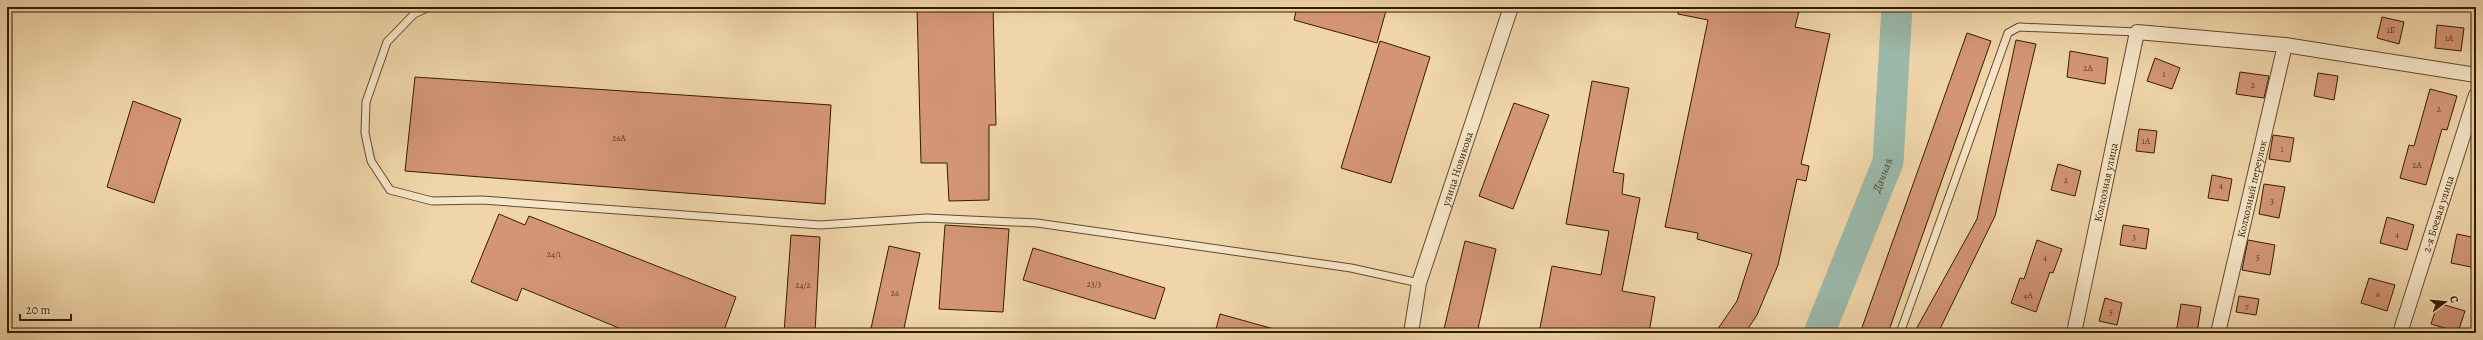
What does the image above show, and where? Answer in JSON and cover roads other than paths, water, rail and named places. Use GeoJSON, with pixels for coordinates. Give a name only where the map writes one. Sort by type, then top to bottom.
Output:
{"type":"FeatureCollection","features":[{"type":"Feature","properties":{"kind":"street","name":"улица Новикова"},"geometry":{"type":"LineString","coordinates":[[1411,333],[1419,283],[1511,7]]}},
{"type":"Feature","properties":{"kind":"street"},"geometry":{"type":"LineString","coordinates":[[2137,32],[2285,45],[2476,75]]}},
{"type":"Feature","properties":{"kind":"street","name":"Колхозная улица"},"geometry":{"type":"LineString","coordinates":[[2074,333],[2137,32]]}},
{"type":"Feature","properties":{"kind":"street","name":"Колхозный переулок"},"geometry":{"type":"LineString","coordinates":[[2218,333],[2285,45]]}},
{"type":"Feature","properties":{"kind":"street","name":"2-я Боевая улица"},"geometry":{"type":"LineString","coordinates":[[2400,333],[2476,95]]}},
{"type":"Feature","properties":{"kind":"lane"},"geometry":{"type":"LineString","coordinates":[[429,7],[414,14],[387,42],[366,102],[365,133],[371,161],[390,190],[432,201],[482,200],[820,225],[927,218],[1037,223],[1351,268],[1419,283]]}},
{"type":"Feature","properties":{"kind":"lane"},"geometry":{"type":"LineString","coordinates":[[1900,333],[2008,33],[2019,27],[2137,32]]}},
{"type":"Feature","properties":{"kind":"waterway","name":"Дачная"},"geometry":{"type":"LineString","coordinates":[[1819,333],[1888,162],[1897,7]]}}]}
